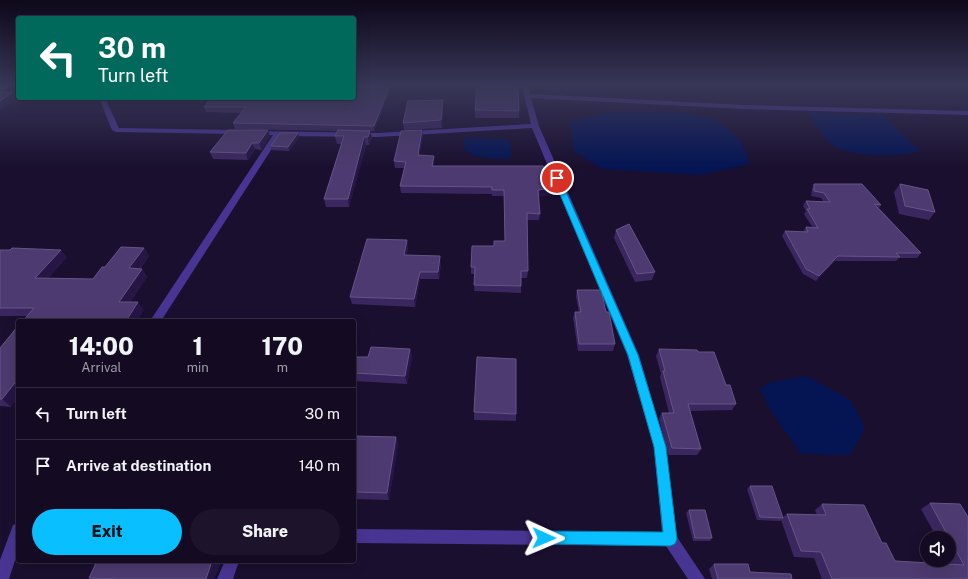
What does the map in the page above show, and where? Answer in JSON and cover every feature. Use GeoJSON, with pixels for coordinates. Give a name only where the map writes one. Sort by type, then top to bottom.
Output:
{"type":"FeatureCollection","features":[{"type":"Feature","properties":{"kind":"street"},"geometry":{"type":"LineString","coordinates":[[109,113],[116,130],[378,135],[535,126]]}},
{"type":"Feature","properties":{"kind":"street"},"geometry":{"type":"LineString","coordinates":[[532,113],[535,126],[633,355],[660,447],[670,539],[697,579]]}},
{"type":"Feature","properties":{"kind":"street"},"geometry":{"type":"LineString","coordinates":[[156,319],[278,133]]}},
{"type":"Feature","properties":{"kind":"street"},"geometry":{"type":"LineString","coordinates":[[1,579],[16,535]]}},
{"type":"Feature","properties":{"kind":"street"},"geometry":{"type":"LineString","coordinates":[[356,536],[670,539]]}},
{"type":"Feature","properties":{"kind":"street"},"geometry":{"type":"LineString","coordinates":[[225,579],[231,563]]}},
{"type":"Feature","properties":{"kind":"shaded area"},"geometry":{"type":"Polygon","coordinates":[[[607,113],[685,113],[718,120],[741,141],[750,164],[701,175],[602,169],[574,151],[570,121],[607,113]]]}},
{"type":"Feature","properties":{"kind":"shaded area"},"geometry":{"type":"Polygon","coordinates":[[[809,113],[883,115],[920,151],[901,154],[876,155],[842,150],[834,146],[828,140],[809,113]]]}},
{"type":"Feature","properties":{"kind":"shaded area"},"geometry":{"type":"Polygon","coordinates":[[[464,138],[508,139],[511,144],[511,159],[485,158],[472,155],[463,147],[464,138]]]}},
{"type":"Feature","properties":{"kind":"shaded area"},"geometry":{"type":"Polygon","coordinates":[[[807,376],[851,400],[865,428],[850,455],[800,453],[772,412],[759,389],[769,383],[807,376]]]}},
{"type":"Feature","properties":{"kind":"building"},"geometry":{"type":"Polygon","coordinates":[[[241,113],[379,113],[374,126],[233,123],[241,113]]]}},
{"type":"Feature","properties":{"kind":"building"},"geometry":{"type":"Polygon","coordinates":[[[405,113],[442,113],[441,120],[403,123],[405,113]]]}},
{"type":"Feature","properties":{"kind":"building"},"geometry":{"type":"Polygon","coordinates":[[[228,130],[268,130],[259,143],[252,143],[246,153],[210,152],[228,130]]]}},
{"type":"Feature","properties":{"kind":"building"},"geometry":{"type":"Polygon","coordinates":[[[338,130],[370,131],[368,137],[364,137],[348,199],[324,199],[344,136],[335,136],[338,130]]]}},
{"type":"Feature","properties":{"kind":"building"},"geometry":{"type":"Polygon","coordinates":[[[422,130],[418,155],[434,156],[432,166],[543,166],[554,188],[538,190],[540,214],[527,213],[528,271],[521,271],[521,286],[474,285],[475,267],[471,267],[472,246],[494,246],[494,241],[505,241],[504,190],[492,190],[492,187],[400,186],[406,162],[394,161],[401,131],[422,130]]]}},
{"type":"Feature","properties":{"kind":"building"},"geometry":{"type":"Polygon","coordinates":[[[280,133],[298,133],[288,147],[271,146],[280,133]]]}},
{"type":"Feature","properties":{"kind":"building"},"geometry":{"type":"Polygon","coordinates":[[[814,184],[862,184],[881,205],[874,204],[921,253],[896,253],[900,257],[838,256],[819,276],[806,269],[785,231],[808,232],[806,227],[818,228],[807,209],[810,209],[806,201],[830,202],[824,193],[814,191],[814,184]]]}},
{"type":"Feature","properties":{"kind":"building"},"geometry":{"type":"Polygon","coordinates":[[[900,184],[928,190],[935,212],[905,206],[900,184]]]}},
{"type":"Feature","properties":{"kind":"building"},"geometry":{"type":"Polygon","coordinates":[[[629,224],[655,272],[637,274],[616,230],[629,224]]]}},
{"type":"Feature","properties":{"kind":"building"},"geometry":{"type":"Polygon","coordinates":[[[367,239],[407,240],[404,255],[440,256],[438,272],[420,272],[414,299],[350,297],[367,239]]]}},
{"type":"Feature","properties":{"kind":"building"},"geometry":{"type":"Polygon","coordinates":[[[121,247],[144,248],[129,268],[142,269],[119,302],[138,302],[127,319],[25,319],[34,308],[0,308],[0,250],[10,250],[12,248],[61,250],[35,278],[93,279],[102,267],[105,267],[121,247]]]}},
{"type":"Feature","properties":{"kind":"building"},"geometry":{"type":"Polygon","coordinates":[[[577,290],[601,290],[606,312],[609,312],[615,344],[579,344],[575,312],[581,312],[577,290]]]}},
{"type":"Feature","properties":{"kind":"building"},"geometry":{"type":"Polygon","coordinates":[[[16,328],[16,382],[2,399],[0,399],[0,348],[16,328]]]}},
{"type":"Feature","properties":{"kind":"building"},"geometry":{"type":"Polygon","coordinates":[[[371,347],[410,349],[405,376],[356,373],[356,357],[368,357],[371,347]]]}},
{"type":"Feature","properties":{"kind":"building"},"geometry":{"type":"Polygon","coordinates":[[[659,349],[714,352],[726,385],[730,385],[736,404],[688,404],[701,449],[672,448],[662,413],[674,413],[659,349]]]}},
{"type":"Feature","properties":{"kind":"building"},"geometry":{"type":"Polygon","coordinates":[[[477,357],[516,359],[516,414],[474,412],[477,357]]]}},
{"type":"Feature","properties":{"kind":"building"},"geometry":{"type":"Polygon","coordinates":[[[356,436],[396,437],[387,493],[356,492],[356,436]]]}},
{"type":"Feature","properties":{"kind":"building"},"geometry":{"type":"Polygon","coordinates":[[[750,486],[772,486],[783,518],[760,517],[750,486]]]}},
{"type":"Feature","properties":{"kind":"building"},"geometry":{"type":"Polygon","coordinates":[[[930,503],[960,504],[968,517],[968,579],[832,579],[821,552],[801,551],[787,514],[826,515],[822,504],[864,505],[882,543],[886,543],[895,561],[920,562],[920,567],[956,567],[956,565],[964,565],[956,550],[956,531],[945,531],[930,503]]]}},
{"type":"Feature","properties":{"kind":"building"},"geometry":{"type":"Polygon","coordinates":[[[689,510],[705,510],[712,538],[695,538],[689,510]]]}},
{"type":"Feature","properties":{"kind":"building"},"geometry":{"type":"Polygon","coordinates":[[[96,563],[211,563],[206,579],[89,578],[96,563]]]}},
{"type":"Feature","properties":{"kind":"building"},"geometry":{"type":"Polygon","coordinates":[[[714,564],[748,564],[750,572],[791,574],[792,579],[718,579],[714,564]]]}},
{"type":"Feature","properties":{"kind":"route"},"geometry":{"type":"LineString","coordinates":[[544,538],[670,539],[660,447],[633,355],[588,247],[557,178]]}}]}
